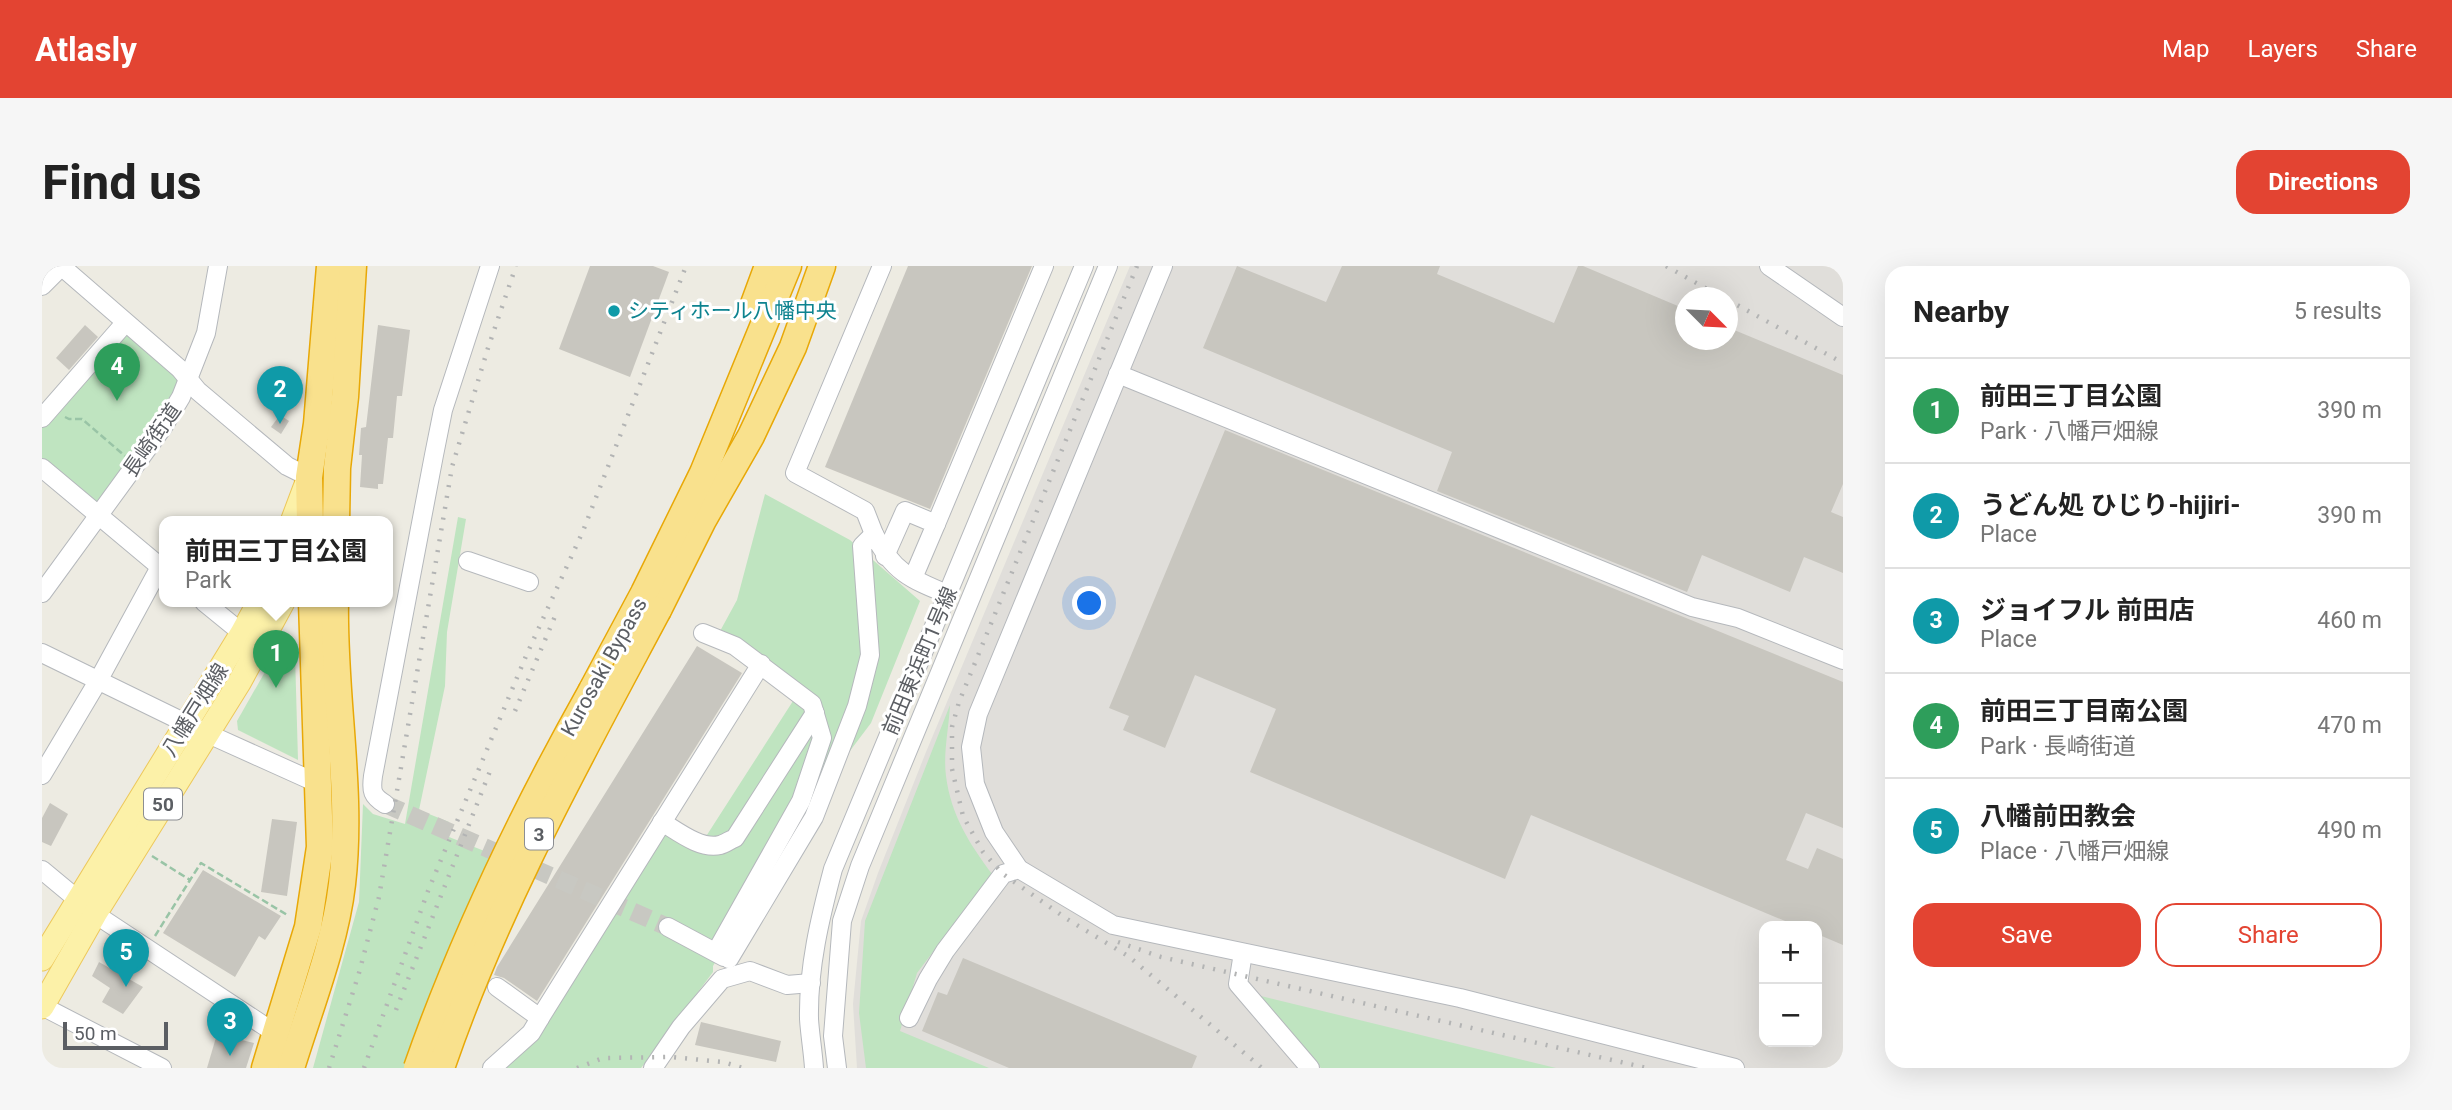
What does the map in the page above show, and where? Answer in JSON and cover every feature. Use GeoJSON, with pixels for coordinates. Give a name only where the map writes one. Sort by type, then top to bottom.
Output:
{"type":"FeatureCollection","features":[{"type":"Feature","properties":{"kind":"highway"},"geometry":{"type":"LineString","coordinates":[[651,602],[768,266]]}},
{"type":"Feature","properties":{"kind":"highway","name":"Kurosaki Bypass"},"geometry":{"type":"LineString","coordinates":[[417,1068],[453,974],[518,828],[651,602],[788,266]]}},
{"type":"Feature","properties":{"kind":"highway","name":"Kurosaki Bypass"},"geometry":{"type":"LineString","coordinates":[[440,1068],[509,895],[766,367],[807,266]]}},
{"type":"Feature","properties":{"kind":"highway"},"geometry":{"type":"LineString","coordinates":[[651,602],[703,520],[761,414],[793,347],[822,266]]}},
{"type":"Feature","properties":{"kind":"highway"},"geometry":{"type":"LineString","coordinates":[[333,267],[345,397],[337,468],[336,516]]}},
{"type":"Feature","properties":{"kind":"highway"},"geometry":{"type":"LineString","coordinates":[[310,516],[309,477],[333,267]]}},
{"type":"Feature","properties":{"kind":"highway"},"geometry":{"type":"LineString","coordinates":[[265,1068],[308,927],[320,847],[312,607]]}},
{"type":"Feature","properties":{"kind":"highway"},"geometry":{"type":"LineString","coordinates":[[291,1068],[332,931],[342,885],[346,825],[335,607]]}},
{"type":"Feature","properties":{"kind":"main road"},"geometry":{"type":"LineString","coordinates":[[319,516],[337,468]]}},
{"type":"Feature","properties":{"kind":"main road"},"geometry":{"type":"LineString","coordinates":[[294,516],[309,477]]}},
{"type":"Feature","properties":{"kind":"main road","name":"八幡戸畑線"},"geometry":{"type":"LineString","coordinates":[[42,959],[137,847],[256,607]]}},
{"type":"Feature","properties":{"kind":"main road","name":"八幡戸畑線"},"geometry":{"type":"LineString","coordinates":[[42,1006],[86,907],[197,728],[239,683],[280,607]]}},
{"type":"Feature","properties":{"kind":"street"},"geometry":{"type":"LineString","coordinates":[[42,286],[61,266],[198,391],[287,466],[309,477]]}},
{"type":"Feature","properties":{"kind":"street","name":"長崎街道"},"geometry":{"type":"LineString","coordinates":[[42,593],[163,427],[181,397],[206,333],[218,266]]}},
{"type":"Feature","properties":{"kind":"street"},"geometry":{"type":"LineString","coordinates":[[384,804],[376,799],[371,791],[372,784],[434,455],[443,410],[490,266]]}},
{"type":"Feature","properties":{"kind":"street"},"geometry":{"type":"LineString","coordinates":[[882,266],[795,473],[865,511],[885,556],[902,572],[947,594]]}},
{"type":"Feature","properties":{"kind":"street"},"geometry":{"type":"LineString","coordinates":[[913,578],[1044,266]]}},
{"type":"Feature","properties":{"kind":"street","name":"前田東浜町1号線"},"geometry":{"type":"LineString","coordinates":[[814,1068],[809,1019],[811,983],[819,920],[833,869],[1084,266]]}},
{"type":"Feature","properties":{"kind":"street","name":"前田東浜町1号線"},"geometry":{"type":"LineString","coordinates":[[837,1068],[833,1037],[842,921],[860,866],[1108,266]]}},
{"type":"Feature","properties":{"kind":"street"},"geometry":{"type":"LineString","coordinates":[[1163,266],[978,714],[971,747],[975,784],[993,832],[1019,869],[1113,925],[1461,998],[1735,1068]]}},
{"type":"Feature","properties":{"kind":"street"},"geometry":{"type":"LineString","coordinates":[[1769,266],[1843,317]]}},
{"type":"Feature","properties":{"kind":"street"},"geometry":{"type":"LineString","coordinates":[[46,413],[125,323]]}},
{"type":"Feature","properties":{"kind":"street"},"geometry":{"type":"LineString","coordinates":[[1118,374],[1692,607],[1738,618],[1843,660]]}},
{"type":"Feature","properties":{"kind":"street"},"geometry":{"type":"LineString","coordinates":[[42,468],[159,566]]}},
{"type":"Feature","properties":{"kind":"street"},"geometry":{"type":"LineString","coordinates":[[885,556],[905,511],[936,524]]}},
{"type":"Feature","properties":{"kind":"street"},"geometry":{"type":"LineString","coordinates":[[722,956],[814,817],[857,706],[870,655],[862,546],[874,534]]}},
{"type":"Feature","properties":{"kind":"street"},"geometry":{"type":"LineString","coordinates":[[468,561],[529,582]]}},
{"type":"Feature","properties":{"kind":"street"},"geometry":{"type":"LineString","coordinates":[[42,775],[159,573]]}},
{"type":"Feature","properties":{"kind":"street"},"geometry":{"type":"LineString","coordinates":[[210,607],[242,633]]}},
{"type":"Feature","properties":{"kind":"street"},"geometry":{"type":"LineString","coordinates":[[703,633],[735,646],[812,704],[822,738],[801,801],[722,956]]}},
{"type":"Feature","properties":{"kind":"street"},"geometry":{"type":"LineString","coordinates":[[42,653],[317,783]]}},
{"type":"Feature","properties":{"kind":"street"},"geometry":{"type":"LineString","coordinates":[[492,1068],[531,1033],[761,664]]}},
{"type":"Feature","properties":{"kind":"street"},"geometry":{"type":"LineString","coordinates":[[663,822],[690,839],[705,844],[718,846],[735,838],[815,713]]}},
{"type":"Feature","properties":{"kind":"street"},"geometry":{"type":"LineString","coordinates":[[909,1018],[928,979],[946,951],[1003,874],[1019,869]]}},
{"type":"Feature","properties":{"kind":"street"},"geometry":{"type":"LineString","coordinates":[[42,870],[86,907],[275,1033]]}},
{"type":"Feature","properties":{"kind":"street"},"geometry":{"type":"LineString","coordinates":[[668,927],[750,971],[787,985],[811,983]]}},
{"type":"Feature","properties":{"kind":"street"},"geometry":{"type":"LineString","coordinates":[[1243,953],[1238,984],[1310,1068]]}},
{"type":"Feature","properties":{"kind":"street"},"geometry":{"type":"LineString","coordinates":[[653,1068],[681,1027],[722,979],[750,971]]}},
{"type":"Feature","properties":{"kind":"street"},"geometry":{"type":"LineString","coordinates":[[497,986],[540,1018]]}},
{"type":"Feature","properties":{"kind":"street"},"geometry":{"type":"LineString","coordinates":[[42,1006],[159,1067]]}},
{"type":"Feature","properties":{"kind":"path"},"geometry":{"type":"LineString","coordinates":[[46,413],[69,419],[82,419],[135,465]]}},
{"type":"Feature","properties":{"kind":"path"},"geometry":{"type":"LineString","coordinates":[[137,847],[190,880]]}},
{"type":"Feature","properties":{"kind":"path"},"geometry":{"type":"LineString","coordinates":[[147,948],[201,863],[308,927]]}},
{"type":"Feature","properties":{"kind":"shaded area"},"geometry":{"type":"Polygon","coordinates":[[[1130,266],[1843,266],[1843,1068],[857,1068],[853,1004],[861,921],[878,873],[1130,266]]]}},
{"type":"Feature","properties":{"kind":"green space"},"geometry":{"type":"Polygon","coordinates":[[[121,334],[131,334],[181,379],[159,423],[100,502],[93,504],[42,461],[42,427],[121,334]]]}},
{"type":"Feature","properties":{"kind":"green space"},"geometry":{"type":"Polygon","coordinates":[[[765,494],[850,540],[920,601],[871,723],[804,812],[713,966],[713,972],[641,1068],[502,1068],[663,833],[696,852],[802,687],[719,633],[737,600],[765,494]]]}},
{"type":"Feature","properties":{"kind":"green space"},"geometry":{"type":"Polygon","coordinates":[[[458,517],[466,519],[447,632],[445,686],[419,810],[449,822],[444,835],[492,854],[407,1068],[313,1068],[359,902],[363,804],[373,814],[405,824],[458,517]]]}},
{"type":"Feature","properties":{"kind":"green space"},"geometry":{"type":"Polygon","coordinates":[[[295,655],[298,760],[238,730],[237,721],[274,656],[295,655]]]}},
{"type":"Feature","properties":{"kind":"green space"},"geometry":{"type":"Polygon","coordinates":[[[950,705],[945,759],[948,790],[962,828],[992,874],[917,973],[900,1031],[989,1068],[866,1068],[859,1013],[865,921],[950,705]]]}},
{"type":"Feature","properties":{"kind":"green space"},"geometry":{"type":"Polygon","coordinates":[[[1257,995],[1556,1068],[1321,1068],[1257,995]]]}},
{"type":"Feature","properties":{"kind":"building","name":"シティホール八幡中央"},"geometry":{"type":"Polygon","coordinates":[[[590,266],[653,266],[669,272],[630,377],[559,349],[590,266]]]}},
{"type":"Feature","properties":{"kind":"building"},"geometry":{"type":"Polygon","coordinates":[[[908,266],[1032,266],[930,509],[825,467],[908,266]]]}},
{"type":"Feature","properties":{"kind":"building"},"geometry":{"type":"Polygon","coordinates":[[[1237,266],[1326,302],[1342,266],[1440,266],[1437,274],[1554,323],[1578,266],[1583,266],[1675,305],[1675,350],[1738,350],[1738,332],[1843,375],[1843,484],[1831,512],[1843,517],[1843,573],[1804,557],[1790,592],[1702,555],[1687,592],[1437,491],[1452,452],[1203,348],[1237,266]]]}},
{"type":"Feature","properties":{"kind":"building"},"geometry":{"type":"Polygon","coordinates":[[[85,325],[98,337],[69,370],[56,358],[85,325]]]}},
{"type":"Feature","properties":{"kind":"building"},"geometry":{"type":"Polygon","coordinates":[[[378,325],[410,330],[402,396],[397,396],[393,438],[388,438],[383,484],[378,484],[378,489],[360,487],[362,455],[359,455],[361,428],[366,427],[378,325]]]}},
{"type":"Feature","properties":{"kind":"building"},"geometry":{"type":"Polygon","coordinates":[[[280,415],[289,421],[281,434],[271,427],[280,415]]]}},
{"type":"Feature","properties":{"kind":"building"},"geometry":{"type":"Polygon","coordinates":[[[1225,430],[1843,682],[1843,828],[1806,813],[1786,860],[1808,869],[1817,848],[1843,859],[1843,945],[1822,936],[1822,921],[1785,921],[1531,815],[1505,879],[1250,772],[1276,709],[1195,675],[1165,748],[1123,730],[1129,716],[1109,708],[1225,430]]]}},
{"type":"Feature","properties":{"kind":"building"},"geometry":{"type":"Polygon","coordinates":[[[697,646],[742,673],[537,1001],[504,978],[494,975],[497,967],[697,646]]]}},
{"type":"Feature","properties":{"kind":"building"},"geometry":{"type":"Polygon","coordinates":[[[50,803],[68,814],[51,846],[42,842],[42,818],[50,803]]]}},
{"type":"Feature","properties":{"kind":"building"},"geometry":{"type":"Polygon","coordinates":[[[272,819],[297,822],[287,896],[261,892],[272,819]]]}},
{"type":"Feature","properties":{"kind":"building"},"geometry":{"type":"Polygon","coordinates":[[[203,870],[281,916],[265,940],[259,936],[235,977],[163,933],[203,870]]]}},
{"type":"Feature","properties":{"kind":"building"},"geometry":{"type":"Polygon","coordinates":[[[963,958],[1197,1056],[1192,1068],[1009,1068],[922,1031],[938,992],[947,995],[963,958]]]}},
{"type":"Feature","properties":{"kind":"building"},"geometry":{"type":"Polygon","coordinates":[[[99,962],[143,987],[123,1014],[102,1002],[110,988],[92,976],[99,962]]]}},
{"type":"Feature","properties":{"kind":"building"},"geometry":{"type":"Polygon","coordinates":[[[701,1022],[781,1041],[776,1062],[695,1045],[701,1022]]]}},
{"type":"Feature","properties":{"kind":"building"},"geometry":{"type":"Polygon","coordinates":[[[217,1034],[254,1043],[246,1068],[207,1068],[217,1034]]]}},
{"type":"Feature","properties":{"kind":"tunnel"},"geometry":{"type":"LineString","coordinates":[[385,804],[668,927]]}},
{"type":"Feature","properties":{"kind":"railway"},"geometry":{"type":"LineString","coordinates":[[329,1068],[359,973],[379,897],[452,467],[516,266]]}},
{"type":"Feature","properties":{"kind":"railway"},"geometry":{"type":"LineString","coordinates":[[364,1068],[428,891],[526,656],[583,531],[686,266]]}},
{"type":"Feature","properties":{"kind":"railway"},"geometry":{"type":"LineString","coordinates":[[1137,266],[959,702],[952,727],[952,769],[963,816],[983,852],[1003,874],[1067,919],[1128,956],[1262,1068]]}},
{"type":"Feature","properties":{"kind":"railway"},"geometry":{"type":"LineString","coordinates":[[1666,266],[1703,287]]}},
{"type":"Feature","properties":{"kind":"railway"},"geometry":{"type":"LineString","coordinates":[[1738,305],[1843,363]]}},
{"type":"Feature","properties":{"kind":"railway"},"geometry":{"type":"LineString","coordinates":[[515,711],[556,614]]}},
{"type":"Feature","properties":{"kind":"railway"},"geometry":{"type":"LineString","coordinates":[[396,1010],[492,766]]}},
{"type":"Feature","properties":{"kind":"railway"},"geometry":{"type":"LineString","coordinates":[[1118,942],[1161,957],[1647,1068]]}},
{"type":"Feature","properties":{"kind":"railway"},"geometry":{"type":"LineString","coordinates":[[577,1068],[603,1058],[671,1057],[723,1062],[743,1068]]}},
{"type":"Feature","properties":{"kind":"place","name":"シティホール八幡中央"},"geometry":{"type":"Point","coordinates":[614,311]}},
{"type":"Feature","properties":{"kind":"place","name":"前田三丁目南公園"},"geometry":{"type":"Point","coordinates":[117,401]}},
{"type":"Feature","properties":{"kind":"place","name":"うどん処 ひじり-hijiri-"},"geometry":{"type":"Point","coordinates":[280,424]}},
{"type":"Feature","properties":{"kind":"place","name":"前田三丁目公園"},"geometry":{"type":"Point","coordinates":[276,688]}},
{"type":"Feature","properties":{"kind":"place","name":"八幡前田教会"},"geometry":{"type":"Point","coordinates":[126,987]}},
{"type":"Feature","properties":{"kind":"place","name":"ジョイフル 前田店"},"geometry":{"type":"Point","coordinates":[230,1056]}}]}
